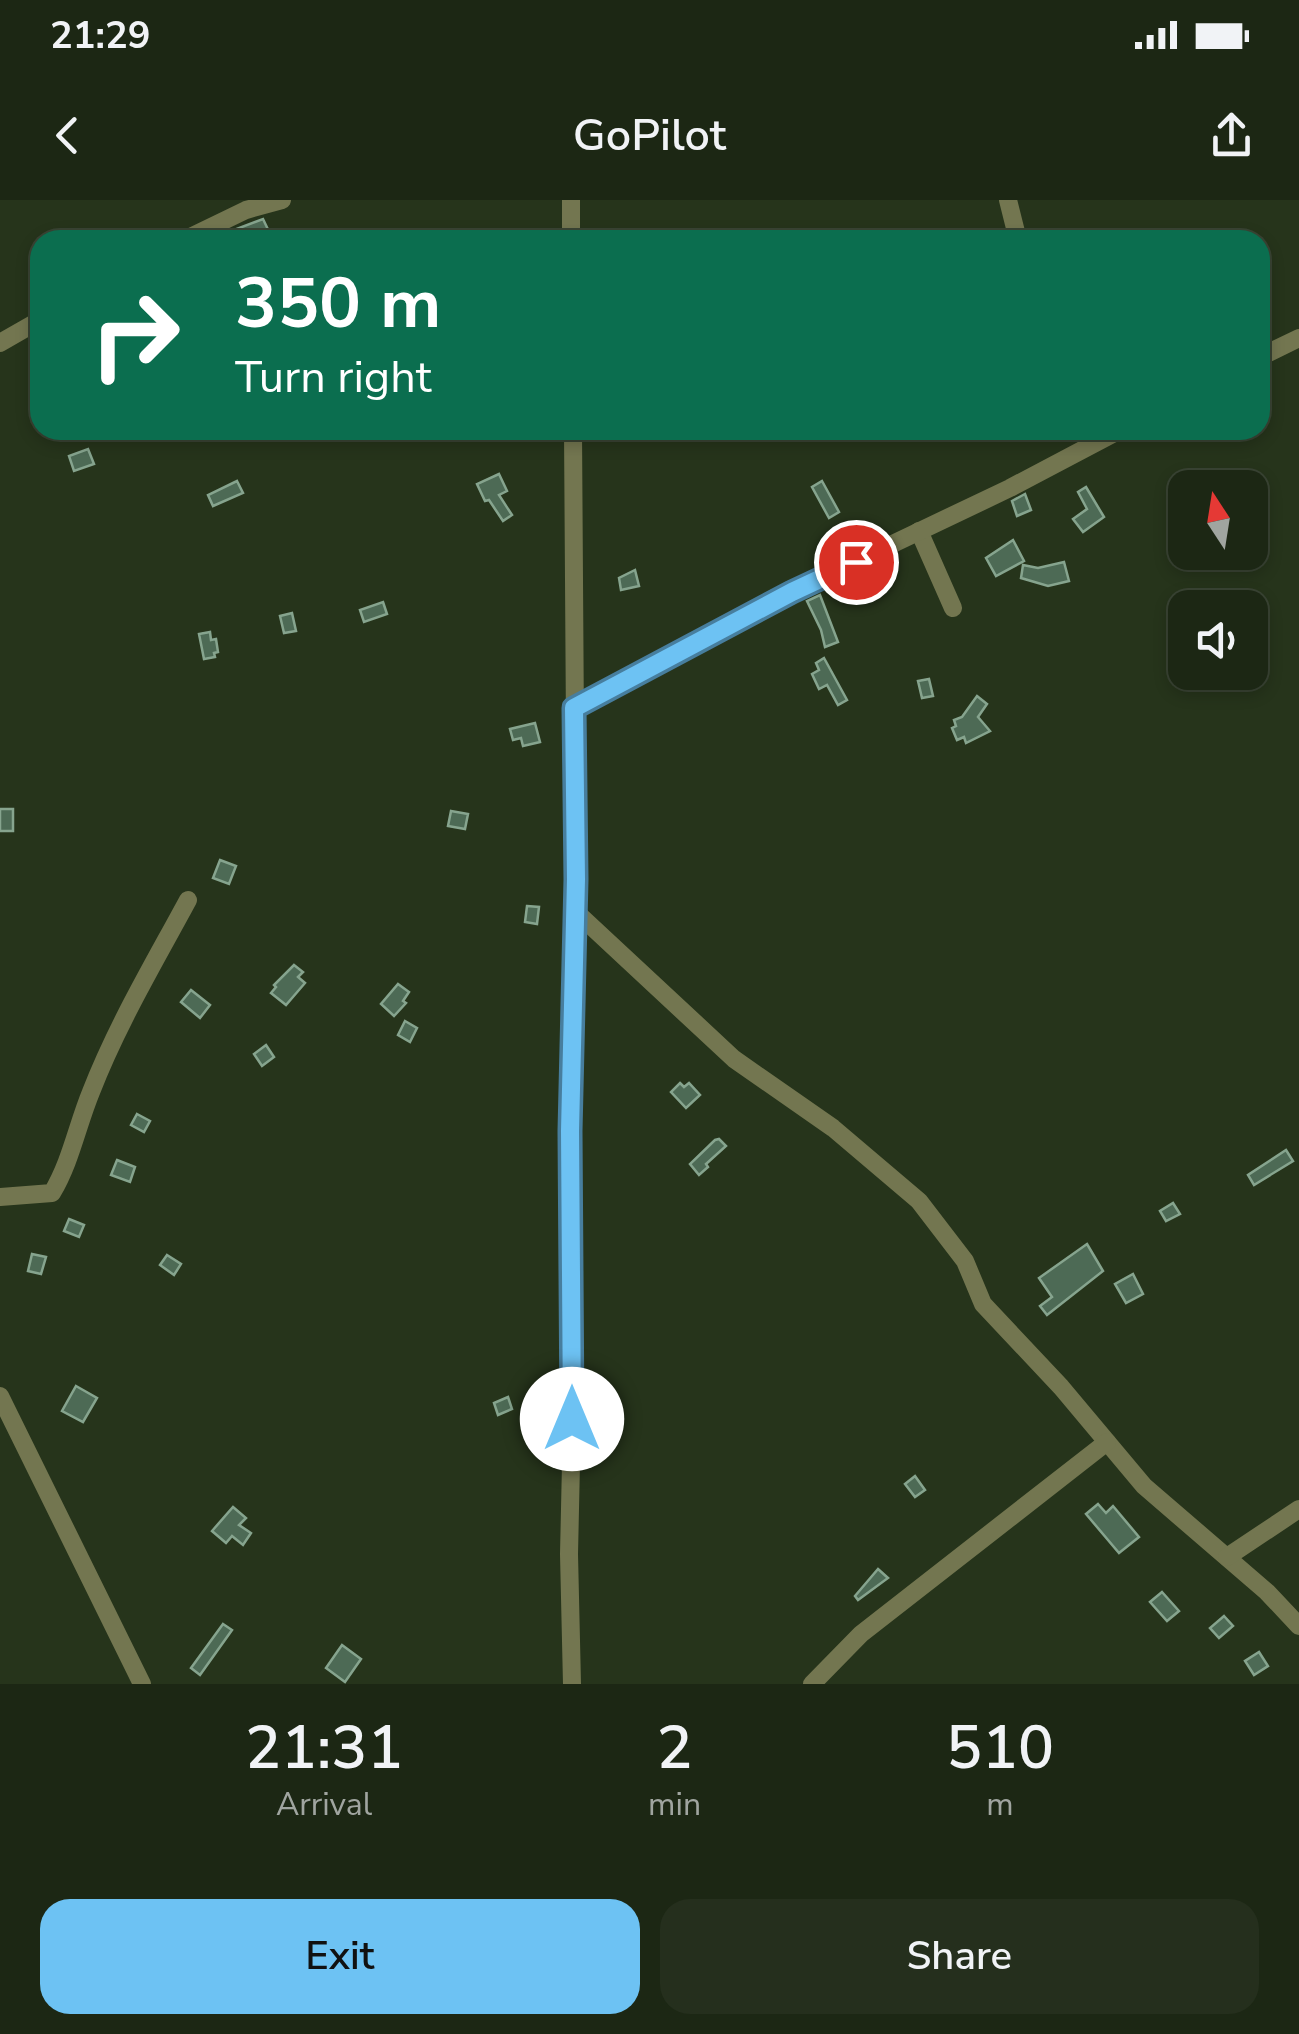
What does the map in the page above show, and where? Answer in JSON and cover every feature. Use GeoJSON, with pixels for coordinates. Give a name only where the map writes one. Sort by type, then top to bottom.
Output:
{"type":"FeatureCollection","features":[{"type":"Feature","properties":{"kind":"street"},"geometry":{"type":"LineString","coordinates":[[205,230],[246,210],[282,200]]}},
{"type":"Feature","properties":{"kind":"street"},"geometry":{"type":"LineString","coordinates":[[571,200],[571,230]]}},
{"type":"Feature","properties":{"kind":"street"},"geometry":{"type":"LineString","coordinates":[[1008,200],[1016,230]]}},
{"type":"Feature","properties":{"kind":"street"},"geometry":{"type":"LineString","coordinates":[[0,343],[30,326]]}},
{"type":"Feature","properties":{"kind":"street"},"geometry":{"type":"LineString","coordinates":[[1270,352],[1299,338]]}},
{"type":"Feature","properties":{"kind":"street"},"geometry":{"type":"LineString","coordinates":[[572,1684],[568,1554],[575,911],[573,440]]}},
{"type":"Feature","properties":{"kind":"street"},"geometry":{"type":"LineString","coordinates":[[574,708],[792,592],[1101,440]]}},
{"type":"Feature","properties":{"kind":"street"},"geometry":{"type":"LineString","coordinates":[[920,531],[953,608]]}},
{"type":"Feature","properties":{"kind":"street"},"geometry":{"type":"LineString","coordinates":[[0,1197],[52,1192],[63,1174],[90,1093],[117,1032],[188,900]]}},
{"type":"Feature","properties":{"kind":"street"},"geometry":{"type":"LineString","coordinates":[[575,911],[734,1060],[833,1128],[918,1201],[965,1261],[984,1304],[1157,1498],[1227,1557],[1299,1626]]}},
{"type":"Feature","properties":{"kind":"street"},"geometry":{"type":"LineString","coordinates":[[0,1396],[142,1684]]}},
{"type":"Feature","properties":{"kind":"street"},"geometry":{"type":"LineString","coordinates":[[812,1684],[861,1634],[1107,1442]]}},
{"type":"Feature","properties":{"kind":"street"},"geometry":{"type":"LineString","coordinates":[[1227,1557],[1299,1509]]}},
{"type":"Feature","properties":{"kind":"building"},"geometry":{"type":"Polygon","coordinates":[[[263,219],[268,230],[234,230],[263,219]]]}},
{"type":"Feature","properties":{"kind":"building"},"geometry":{"type":"Polygon","coordinates":[[[88,449],[94,464],[74,471],[69,456],[88,449]]]}},
{"type":"Feature","properties":{"kind":"building"},"geometry":{"type":"Polygon","coordinates":[[[499,474],[507,491],[499,495],[512,515],[503,521],[489,500],[485,501],[477,484],[499,474]]]}},
{"type":"Feature","properties":{"kind":"building"},"geometry":{"type":"Polygon","coordinates":[[[237,481],[243,493],[213,506],[208,495],[237,481]]]}},
{"type":"Feature","properties":{"kind":"building"},"geometry":{"type":"Polygon","coordinates":[[[822,481],[839,512],[829,518],[812,487],[822,481]]]}},
{"type":"Feature","properties":{"kind":"building"},"geometry":{"type":"Polygon","coordinates":[[[1086,487],[1104,517],[1083,532],[1073,519],[1087,509],[1078,492],[1086,487]]]}},
{"type":"Feature","properties":{"kind":"building"},"geometry":{"type":"Polygon","coordinates":[[[1025,494],[1031,510],[1017,516],[1012,501],[1025,494]]]}},
{"type":"Feature","properties":{"kind":"building"},"geometry":{"type":"Polygon","coordinates":[[[1013,540],[1024,561],[996,576],[986,558],[1013,540]]]}},
{"type":"Feature","properties":{"kind":"building"},"geometry":{"type":"Polygon","coordinates":[[[1064,562],[1069,581],[1048,586],[1021,578],[1023,565],[1038,568],[1064,562]]]}},
{"type":"Feature","properties":{"kind":"building"},"geometry":{"type":"Polygon","coordinates":[[[635,570],[639,586],[621,590],[619,578],[635,570]]]}},
{"type":"Feature","properties":{"kind":"building"},"geometry":{"type":"Polygon","coordinates":[[[820,595],[838,642],[825,647],[807,601],[820,595]]]}},
{"type":"Feature","properties":{"kind":"building"},"geometry":{"type":"Polygon","coordinates":[[[383,602],[387,614],[364,622],[360,610],[383,602]]]}},
{"type":"Feature","properties":{"kind":"building"},"geometry":{"type":"Polygon","coordinates":[[[292,613],[296,631],[284,633],[280,616],[292,613]]]}},
{"type":"Feature","properties":{"kind":"building"},"geometry":{"type":"Polygon","coordinates":[[[210,632],[218,652],[215,657],[204,659],[199,634],[210,632]]]}},
{"type":"Feature","properties":{"kind":"building"},"geometry":{"type":"Polygon","coordinates":[[[824,658],[847,700],[838,705],[827,685],[819,689],[812,674],[819,670],[816,663],[824,658]]]}},
{"type":"Feature","properties":{"kind":"building"},"geometry":{"type":"Polygon","coordinates":[[[929,679],[933,696],[922,698],[918,681],[929,679]]]}},
{"type":"Feature","properties":{"kind":"building"},"geometry":{"type":"Polygon","coordinates":[[[977,696],[987,704],[978,717],[990,731],[966,743],[964,737],[957,740],[952,728],[956,726],[954,720],[962,717],[977,696]]]}},
{"type":"Feature","properties":{"kind":"building"},"geometry":{"type":"Polygon","coordinates":[[[535,723],[540,742],[523,746],[521,738],[513,740],[510,729],[535,723]]]}},
{"type":"Feature","properties":{"kind":"building"},"geometry":{"type":"Polygon","coordinates":[[[0,809],[13,809],[13,831],[0,831],[0,809]]]}},
{"type":"Feature","properties":{"kind":"building"},"geometry":{"type":"Polygon","coordinates":[[[451,811],[468,814],[465,829],[448,826],[451,811]]]}},
{"type":"Feature","properties":{"kind":"building"},"geometry":{"type":"Polygon","coordinates":[[[220,860],[236,866],[229,884],[213,878],[220,860]]]}},
{"type":"Feature","properties":{"kind":"building"},"geometry":{"type":"Polygon","coordinates":[[[527,906],[539,907],[537,924],[525,922],[527,906]]]}},
{"type":"Feature","properties":{"kind":"building"},"geometry":{"type":"Polygon","coordinates":[[[294,965],[303,972],[298,977],[305,983],[286,1005],[271,993],[294,965]]]}},
{"type":"Feature","properties":{"kind":"building"},"geometry":{"type":"Polygon","coordinates":[[[398,984],[409,992],[403,1001],[406,1003],[394,1016],[381,1004],[398,984]]]}},
{"type":"Feature","properties":{"kind":"building"},"geometry":{"type":"Polygon","coordinates":[[[191,990],[210,1005],[200,1018],[181,1002],[191,990]]]}},
{"type":"Feature","properties":{"kind":"building"},"geometry":{"type":"Polygon","coordinates":[[[405,1021],[417,1028],[410,1042],[398,1035],[405,1021]]]}},
{"type":"Feature","properties":{"kind":"building"},"geometry":{"type":"Polygon","coordinates":[[[266,1045],[274,1057],[262,1066],[254,1054],[266,1045]]]}},
{"type":"Feature","properties":{"kind":"building"},"geometry":{"type":"Polygon","coordinates":[[[680,1083],[684,1087],[689,1083],[700,1095],[686,1108],[671,1092],[680,1083]]]}},
{"type":"Feature","properties":{"kind":"building"},"geometry":{"type":"Polygon","coordinates":[[[137,1114],[150,1121],[144,1132],[131,1125],[137,1114]]]}},
{"type":"Feature","properties":{"kind":"building"},"geometry":{"type":"Polygon","coordinates":[[[719,1139],[726,1146],[699,1175],[690,1164],[719,1139]]]}},
{"type":"Feature","properties":{"kind":"building"},"geometry":{"type":"Polygon","coordinates":[[[1286,1150],[1293,1161],[1254,1185],[1248,1175],[1286,1150]]]}},
{"type":"Feature","properties":{"kind":"building"},"geometry":{"type":"Polygon","coordinates":[[[117,1160],[135,1167],[130,1182],[111,1175],[117,1160]]]}},
{"type":"Feature","properties":{"kind":"building"},"geometry":{"type":"Polygon","coordinates":[[[1173,1203],[1180,1214],[1166,1221],[1160,1211],[1173,1203]]]}},
{"type":"Feature","properties":{"kind":"building"},"geometry":{"type":"Polygon","coordinates":[[[69,1219],[84,1225],[79,1237],[64,1231],[69,1219]]]}},
{"type":"Feature","properties":{"kind":"building"},"geometry":{"type":"Polygon","coordinates":[[[1087,1244],[1103,1271],[1047,1315],[1040,1306],[1052,1297],[1039,1278],[1087,1244]]]}},
{"type":"Feature","properties":{"kind":"building"},"geometry":{"type":"Polygon","coordinates":[[[32,1254],[46,1257],[41,1274],[28,1271],[32,1254]]]}},
{"type":"Feature","properties":{"kind":"building"},"geometry":{"type":"Polygon","coordinates":[[[167,1255],[181,1264],[174,1275],[160,1265],[167,1255]]]}},
{"type":"Feature","properties":{"kind":"building"},"geometry":{"type":"Polygon","coordinates":[[[1133,1274],[1143,1294],[1126,1303],[1115,1284],[1133,1274]]]}},
{"type":"Feature","properties":{"kind":"building"},"geometry":{"type":"Polygon","coordinates":[[[76,1386],[97,1398],[83,1422],[62,1411],[76,1386]]]}},
{"type":"Feature","properties":{"kind":"building"},"geometry":{"type":"Polygon","coordinates":[[[508,1397],[512,1409],[498,1415],[494,1403],[508,1397]]]}},
{"type":"Feature","properties":{"kind":"building"},"geometry":{"type":"Polygon","coordinates":[[[915,1476],[925,1490],[915,1497],[905,1484],[915,1476]]]}},
{"type":"Feature","properties":{"kind":"building"},"geometry":{"type":"Polygon","coordinates":[[[1098,1504],[1106,1513],[1113,1506],[1139,1537],[1119,1553],[1086,1514],[1098,1504]]]}},
{"type":"Feature","properties":{"kind":"building"},"geometry":{"type":"Polygon","coordinates":[[[233,1507],[246,1518],[239,1525],[251,1533],[243,1545],[232,1536],[226,1543],[212,1531],[233,1507]]]}},
{"type":"Feature","properties":{"kind":"building"},"geometry":{"type":"Polygon","coordinates":[[[878,1569],[888,1578],[858,1600],[855,1596],[878,1569]]]}},
{"type":"Feature","properties":{"kind":"building"},"geometry":{"type":"Polygon","coordinates":[[[1162,1592],[1179,1611],[1167,1621],[1150,1602],[1162,1592]]]}},
{"type":"Feature","properties":{"kind":"building"},"geometry":{"type":"Polygon","coordinates":[[[1224,1616],[1233,1626],[1219,1638],[1210,1628],[1224,1616]]]}},
{"type":"Feature","properties":{"kind":"building"},"geometry":{"type":"Polygon","coordinates":[[[223,1624],[232,1630],[200,1675],[191,1668],[223,1624]]]}},
{"type":"Feature","properties":{"kind":"building"},"geometry":{"type":"Polygon","coordinates":[[[342,1645],[361,1659],[345,1682],[326,1668],[342,1645]]]}},
{"type":"Feature","properties":{"kind":"building"},"geometry":{"type":"Polygon","coordinates":[[[1259,1652],[1268,1666],[1254,1675],[1245,1661],[1259,1652]]]}},
{"type":"Feature","properties":{"kind":"route"},"geometry":{"type":"LineString","coordinates":[[572,1419],[574,708],[856,562]]}}]}
